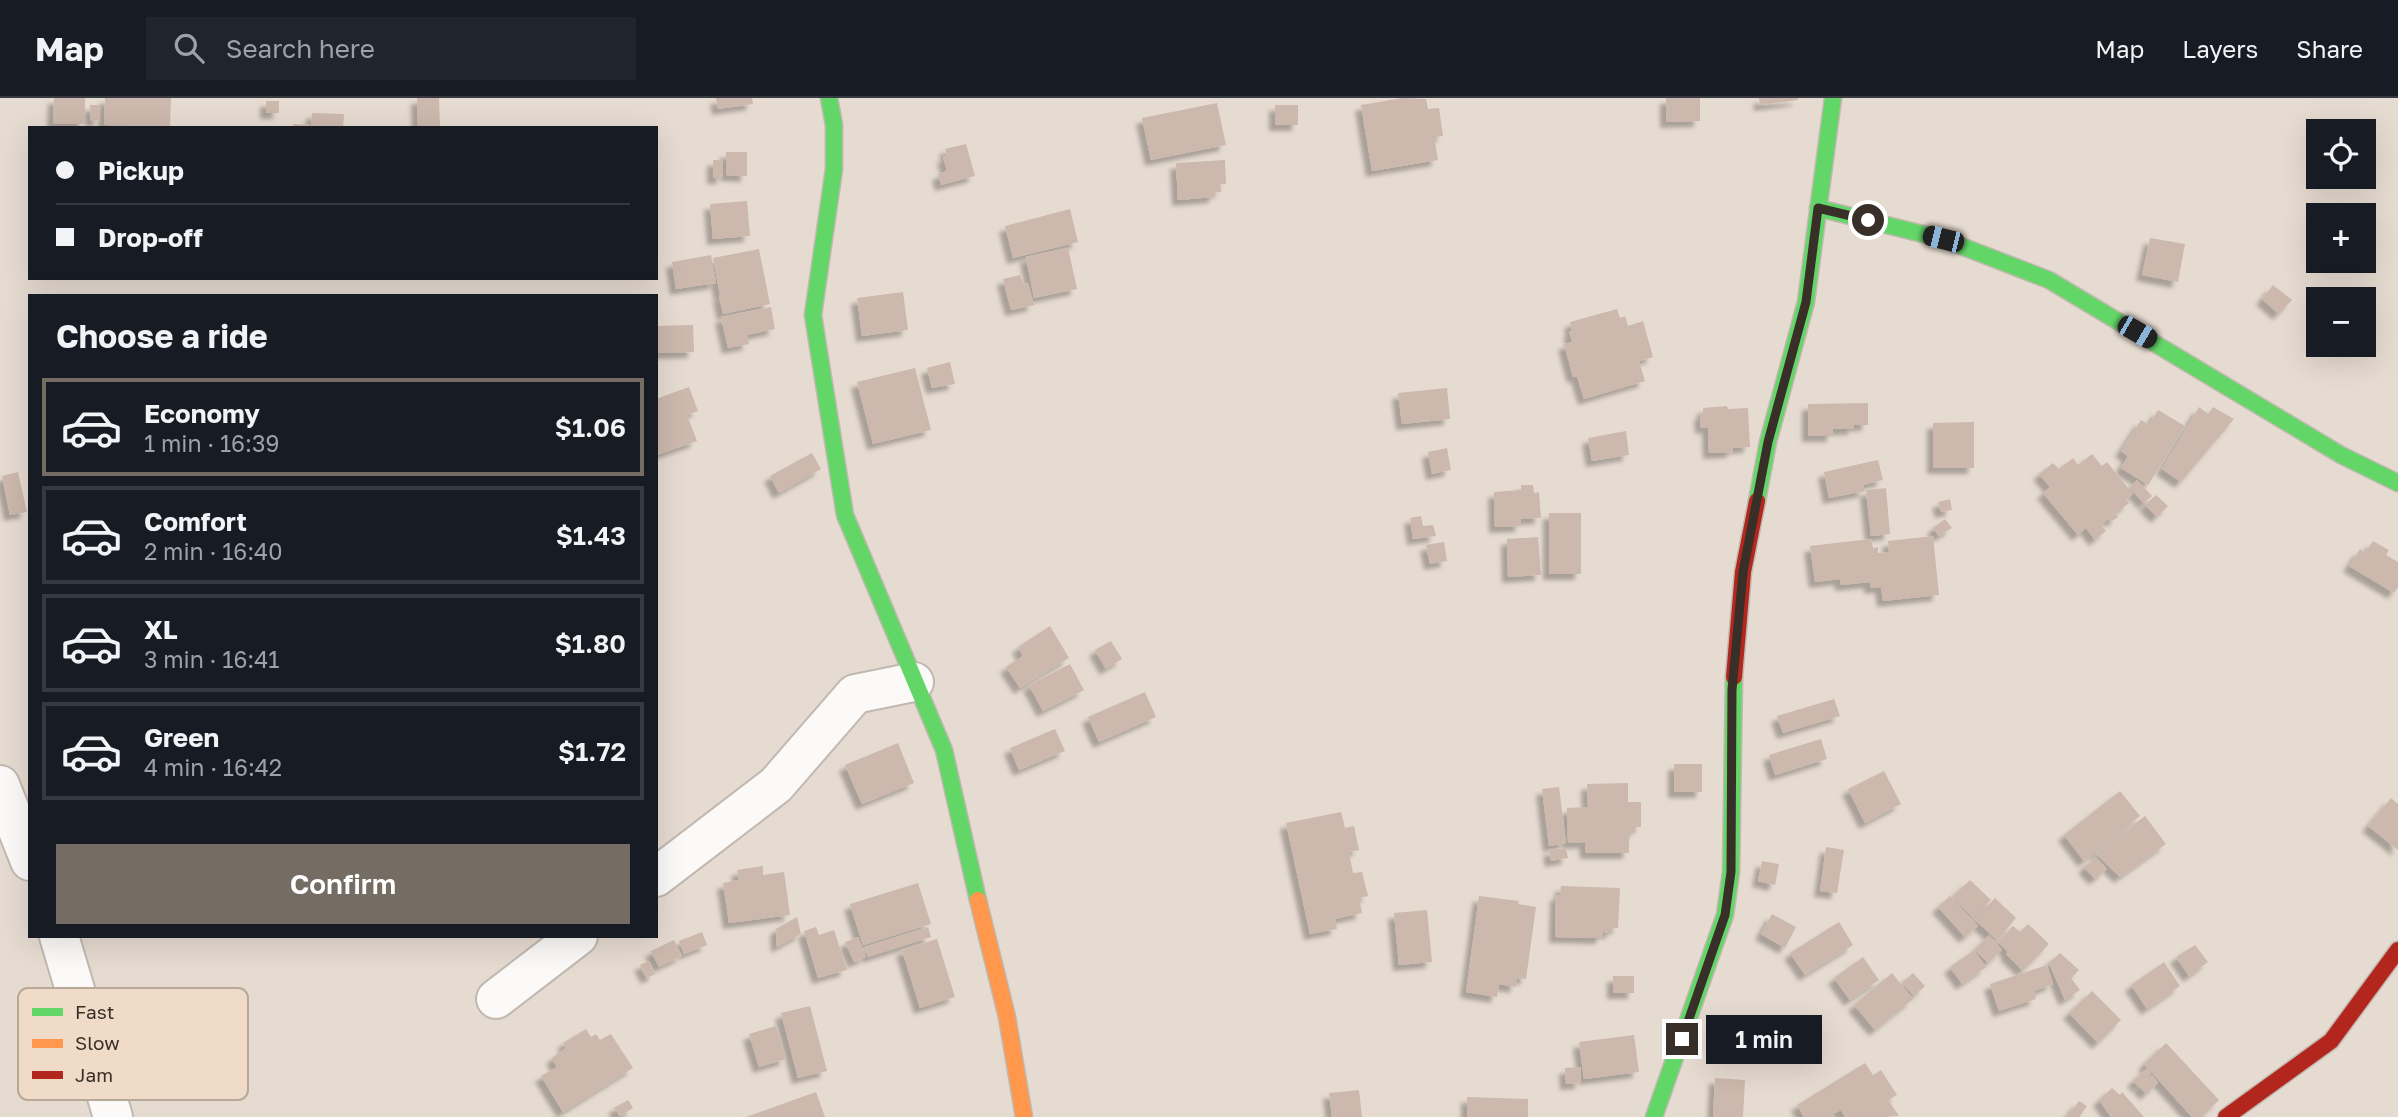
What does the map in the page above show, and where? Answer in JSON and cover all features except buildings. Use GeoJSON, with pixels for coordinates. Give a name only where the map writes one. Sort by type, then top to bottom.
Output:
{"type":"FeatureCollection","features":[{"type":"Feature","properties":{"kind":"street"},"geometry":{"type":"LineString","coordinates":[[829,98],[834,125],[834,169],[813,315],[845,515],[944,750],[960,828],[1007,1017],[1024,1117]]}},
{"type":"Feature","properties":{"kind":"street"},"geometry":{"type":"LineString","coordinates":[[1654,1117],[1725,915],[1731,872],[1732,690],[1743,572],[1768,442],[1806,302],[1833,98]]}},
{"type":"Feature","properties":{"kind":"street"},"geometry":{"type":"LineString","coordinates":[[1818,208],[1943,239],[2049,280],[2340,455],[2398,483]]}},
{"type":"Feature","properties":{"kind":"street"},"geometry":{"type":"LineString","coordinates":[[658,875],[776,785],[855,694],[914,682]]}},
{"type":"Feature","properties":{"kind":"street"},"geometry":{"type":"LineString","coordinates":[[0,785],[28,856]]}},
{"type":"Feature","properties":{"kind":"street"},"geometry":{"type":"LineString","coordinates":[[60,938],[75,988]]}},
{"type":"Feature","properties":{"kind":"street"},"geometry":{"type":"LineString","coordinates":[[496,999],[575,938]]}},
{"type":"Feature","properties":{"kind":"street"},"geometry":{"type":"LineString","coordinates":[[2226,1117],[2331,1041],[2398,950]]}},
{"type":"Feature","properties":{"kind":"street"},"geometry":{"type":"LineString","coordinates":[[108,1100],[113,1117]]}},
{"type":"Feature","properties":{"kind":"traffic: fast"},"geometry":{"type":"LineString","coordinates":[[829,98],[834,125],[834,169],[813,315],[845,515],[944,750],[978,900]]}},
{"type":"Feature","properties":{"kind":"traffic: fast"},"geometry":{"type":"LineString","coordinates":[[1757,501],[1768,442],[1806,302],[1833,98]]}},
{"type":"Feature","properties":{"kind":"traffic: fast"},"geometry":{"type":"LineString","coordinates":[[1818,208],[1943,239],[2049,280],[2341,455],[2398,483]]}},
{"type":"Feature","properties":{"kind":"traffic: fast"},"geometry":{"type":"LineString","coordinates":[[1654,1117],[1725,915],[1731,872],[1734,677]]}},
{"type":"Feature","properties":{"kind":"traffic: slow"},"geometry":{"type":"LineString","coordinates":[[978,900],[1007,1017],[1024,1117]]}},
{"type":"Feature","properties":{"kind":"traffic: jam"},"geometry":{"type":"LineString","coordinates":[[1734,677],[1743,572],[1757,501]]}},
{"type":"Feature","properties":{"kind":"traffic: jam"},"geometry":{"type":"LineString","coordinates":[[2226,1117],[2331,1041],[2398,950]]}},
{"type":"Feature","properties":{"kind":"route"},"geometry":{"type":"LineString","coordinates":[[1682,1039],[1725,915],[1731,872],[1732,690],[1743,572],[1768,442],[1806,302],[1818,208],[1868,220]]}}]}
